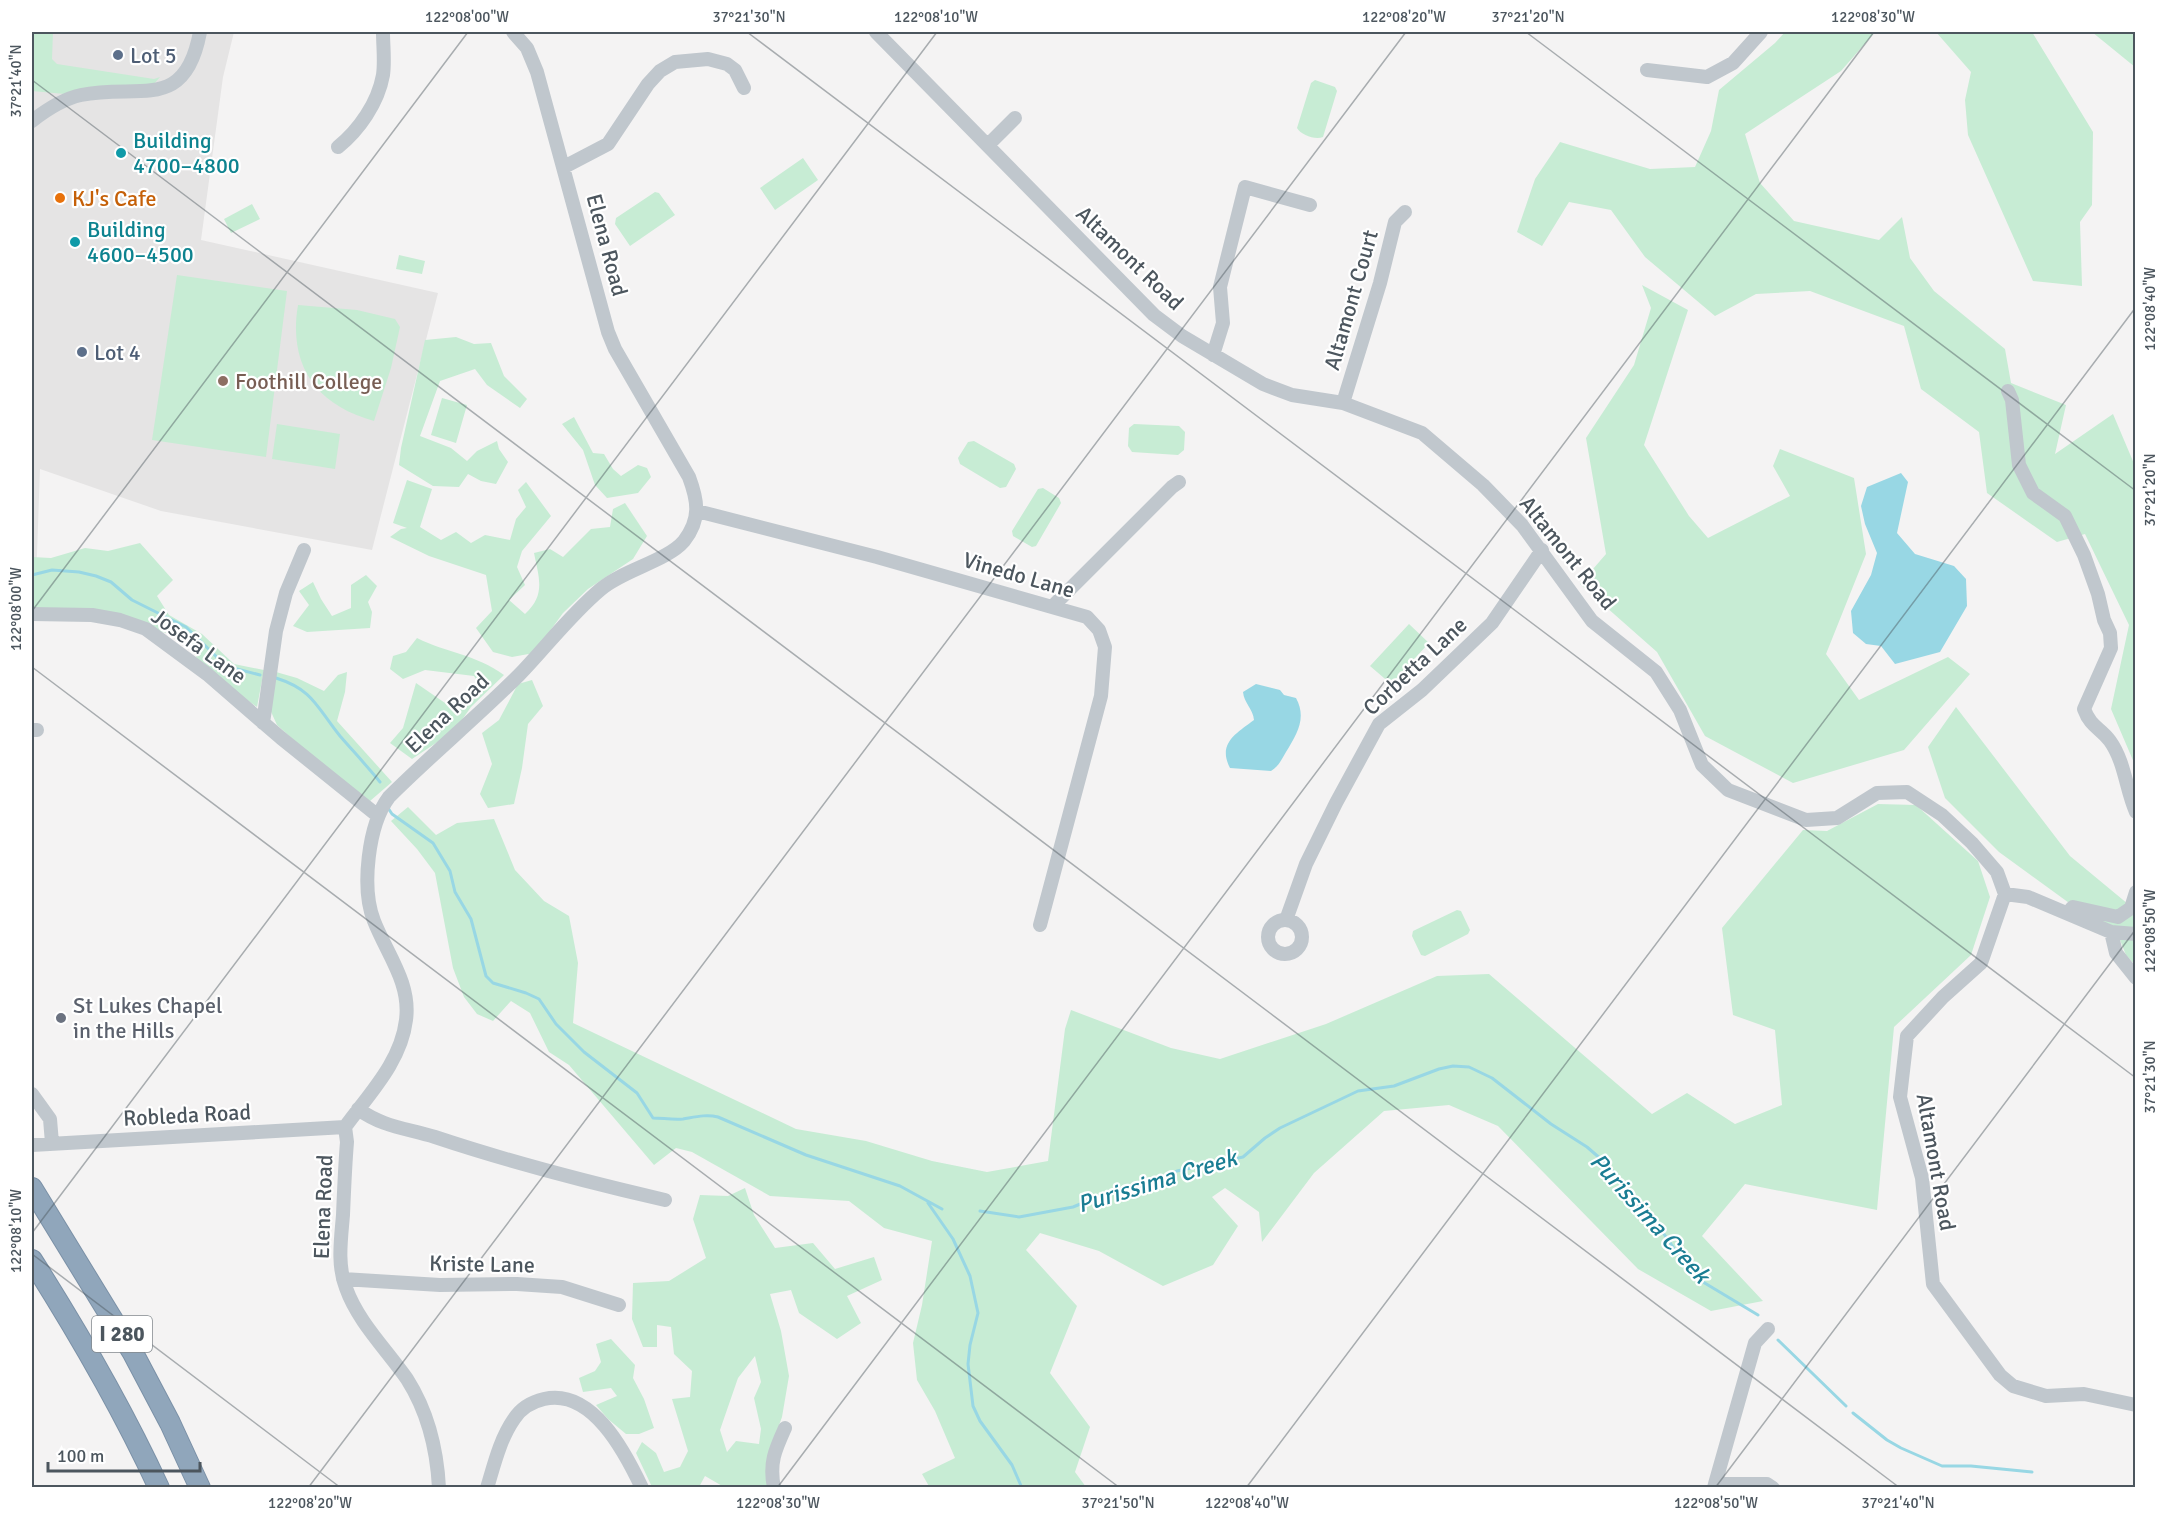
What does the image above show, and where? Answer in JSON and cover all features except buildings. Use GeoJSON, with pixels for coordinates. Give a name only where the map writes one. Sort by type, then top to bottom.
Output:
{"type":"FeatureCollection","features":[{"type":"Feature","properties":{"kind":"highway","name":"I 280"},"geometry":{"type":"LineString","coordinates":[[32,1188],[134,1353],[200,1488]]}},
{"type":"Feature","properties":{"kind":"highway","name":"I 280"},"geometry":{"type":"LineString","coordinates":[[32,1260],[101,1372],[159,1488]]}},
{"type":"Feature","properties":{"kind":"street"},"geometry":{"type":"LineString","coordinates":[[32,121],[55,105],[73,97],[94,93],[154,91],[167,87],[176,81],[188,67],[196,51],[200,32]]}},
{"type":"Feature","properties":{"kind":"street"},"geometry":{"type":"LineString","coordinates":[[338,147],[356,130],[376,99],[383,75],[383,32]]}},
{"type":"Feature","properties":{"kind":"street","name":"Elena Road"},"geometry":{"type":"LineString","coordinates":[[439,1488],[436,1453],[425,1414],[406,1379],[352,1300],[343,1279],[341,1255],[347,1142],[345,1127],[395,1056],[407,1018],[405,987],[373,919],[368,892],[374,826],[389,797],[518,675],[588,600],[604,586],[668,553],[683,542],[697,511],[696,494],[688,477],[630,376],[608,332],[537,72],[527,48],[513,32]]}},
{"type":"Feature","properties":{"kind":"street","name":"Altamont Road"},"geometry":{"type":"LineString","coordinates":[[876,32],[1154,315],[1182,336],[1263,384],[1292,395],[1343,403],[1422,433],[1483,485],[1522,525],[1592,621],[1656,672],[1680,710],[1702,765],[1728,790],[1806,820],[1837,818],[1877,793],[1907,792],[1942,815],[1972,843],[1997,872],[2005,894],[1981,963],[1942,997],[1907,1036],[1900,1097],[1922,1178],[1933,1284],[2000,1375],[2013,1386],[2046,1396],[2084,1394],[2136,1405]]}},
{"type":"Feature","properties":{"kind":"street"},"geometry":{"type":"LineString","coordinates":[[1647,70],[1707,77],[1733,63],[1761,32]]}},
{"type":"Feature","properties":{"kind":"street"},"geometry":{"type":"LineString","coordinates":[[564,167],[608,144],[648,84],[660,71],[675,62],[708,59],[727,64],[735,70],[744,88]]}},
{"type":"Feature","properties":{"kind":"street"},"geometry":{"type":"LineString","coordinates":[[988,145],[1015,118]]}},
{"type":"Feature","properties":{"kind":"street"},"geometry":{"type":"LineString","coordinates":[[1213,355],[1223,323],[1220,287],[1245,186],[1310,205]]}},
{"type":"Feature","properties":{"kind":"street","name":"Altamont Court"},"geometry":{"type":"LineString","coordinates":[[1343,403],[1380,283],[1395,222],[1405,212]]}},
{"type":"Feature","properties":{"kind":"street"},"geometry":{"type":"LineString","coordinates":[[2008,392],[2012,400],[2019,465],[2033,493],[2065,516],[2084,555],[2110,633],[2110,648],[2084,709],[2088,721],[2110,741],[2124,771],[2130,799],[2136,812]]}},
{"type":"Feature","properties":{"kind":"street"},"geometry":{"type":"LineString","coordinates":[[1053,606],[1179,482]]}},
{"type":"Feature","properties":{"kind":"street","name":"Vinedo Lane"},"geometry":{"type":"LineString","coordinates":[[697,511],[877,557],[1053,606],[1088,617],[1099,630],[1105,646],[1101,696],[1040,925]]}},
{"type":"Feature","properties":{"kind":"street","name":"Josefa Lane"},"geometry":{"type":"LineString","coordinates":[[263,723],[279,621],[286,593],[304,550]]}},
{"type":"Feature","properties":{"kind":"street","name":"Corbetta Lane"},"geometry":{"type":"LineString","coordinates":[[1286,920],[1306,864],[1379,724],[1422,690],[1492,623],[1542,550]]}},
{"type":"Feature","properties":{"kind":"street","name":"Josefa Lane"},"geometry":{"type":"LineString","coordinates":[[32,614],[92,615],[146,628],[207,674],[263,723],[378,816]]}},
{"type":"Feature","properties":{"kind":"street"},"geometry":{"type":"LineString","coordinates":[[2066,913],[2073,907],[2118,917],[2131,908],[2136,892]]}},
{"type":"Feature","properties":{"kind":"street"},"geometry":{"type":"LineString","coordinates":[[2005,894],[2028,897],[2111,932],[2136,934]]}},
{"type":"Feature","properties":{"kind":"street"},"geometry":{"type":"LineString","coordinates":[[2111,932],[2116,953],[2136,978]]}},
{"type":"Feature","properties":{"kind":"street"},"geometry":{"type":"LineString","coordinates":[[32,1094],[50,1119],[52,1143]]}},
{"type":"Feature","properties":{"kind":"street"},"geometry":{"type":"LineString","coordinates":[[358,1109],[389,1126],[416,1131],[506,1160],[664,1200]]}},
{"type":"Feature","properties":{"kind":"street","name":"Robleda Road"},"geometry":{"type":"LineString","coordinates":[[32,1145],[345,1127]]}},
{"type":"Feature","properties":{"kind":"street","name":"Kriste Lane"},"geometry":{"type":"LineString","coordinates":[[343,1279],[440,1285],[517,1284],[562,1287],[619,1305]]}},
{"type":"Feature","properties":{"kind":"street"},"geometry":{"type":"LineString","coordinates":[[1768,1329],[1755,1343],[1714,1486],[1767,1484],[1773,1488]]}},
{"type":"Feature","properties":{"kind":"street"},"geometry":{"type":"LineString","coordinates":[[487,1488],[504,1436],[514,1419],[524,1407],[551,1397],[572,1401],[601,1422],[618,1442],[642,1488]]}},
{"type":"Feature","properties":{"kind":"street"},"geometry":{"type":"LineString","coordinates":[[774,1488],[772,1458],[785,1428]]}},
{"type":"Feature","properties":{"kind":"shaded area","name":"Foothill College"},"geometry":{"type":"Polygon","coordinates":[[[32,32],[234,32],[223,77],[201,240],[438,293],[372,550],[161,511],[40,469],[36,583],[32,583],[32,32]]]}},
{"type":"Feature","properties":{"kind":"green space"},"geometry":{"type":"Polygon","coordinates":[[[32,32],[53,32],[52,59],[57,64],[154,79],[160,77],[154,84],[65,94],[32,91],[32,32]]]}},
{"type":"Feature","properties":{"kind":"green space"},"geometry":{"type":"Polygon","coordinates":[[[1785,32],[1875,32],[1841,71],[1745,134],[1760,183],[1794,221],[1879,240],[1902,217],[1910,258],[1934,291],[2005,349],[2011,383],[2066,405],[2055,454],[2113,414],[2135,466],[2135,765],[2111,709],[2129,625],[2085,534],[2057,542],[1987,493],[1979,432],[1921,389],[1904,326],[1810,291],[1756,294],[1715,316],[1645,257],[1611,210],[1569,202],[1542,246],[1517,232],[1535,179],[1560,142],[1650,169],[1695,167],[1711,131],[1719,90],[1785,32]]]}},
{"type":"Feature","properties":{"kind":"green space"},"geometry":{"type":"Polygon","coordinates":[[[1936,32],[2032,32],[2093,132],[2092,205],[2080,222],[2082,286],[2033,281],[1968,135],[1965,100],[1971,72],[1936,32]]]}},
{"type":"Feature","properties":{"kind":"green space"},"geometry":{"type":"Polygon","coordinates":[[[2092,32],[2135,32],[2135,67],[2092,32]]]}},
{"type":"Feature","properties":{"kind":"green space"},"geometry":{"type":"Polygon","coordinates":[[[1315,80],[1335,87],[1337,91],[1323,137],[1320,138],[1305,135],[1297,128],[1311,83],[1315,80]]]}},
{"type":"Feature","properties":{"kind":"green space"},"geometry":{"type":"Polygon","coordinates":[[[803,158],[818,180],[775,210],[760,188],[803,158]]]}},
{"type":"Feature","properties":{"kind":"green space"},"geometry":{"type":"Polygon","coordinates":[[[655,192],[659,193],[675,215],[630,246],[615,224],[616,218],[655,192]]]}},
{"type":"Feature","properties":{"kind":"green space"},"geometry":{"type":"Polygon","coordinates":[[[252,204],[260,219],[231,233],[224,219],[252,204]]]}},
{"type":"Feature","properties":{"kind":"green space"},"geometry":{"type":"Polygon","coordinates":[[[399,255],[425,261],[422,274],[396,269],[399,255]]]}},
{"type":"Feature","properties":{"kind":"green space"},"geometry":{"type":"Polygon","coordinates":[[[177,275],[287,291],[266,457],[152,440],[177,275]]]}},
{"type":"Feature","properties":{"kind":"green space"},"geometry":{"type":"Polygon","coordinates":[[[1642,285],[1688,310],[1644,445],[1689,516],[1708,538],[1790,496],[1773,466],[1780,449],[1854,478],[1866,554],[1826,654],[1859,700],[1948,657],[1970,674],[1904,750],[1793,783],[1705,736],[1657,652],[1580,584],[1606,554],[1586,438],[1634,365],[1651,308],[1642,285]]]}},
{"type":"Feature","properties":{"kind":"green space"},"geometry":{"type":"Polygon","coordinates":[[[298,305],[357,310],[395,319],[400,327],[391,368],[374,421],[353,414],[336,404],[321,393],[310,379],[297,346],[298,305]]]}},
{"type":"Feature","properties":{"kind":"green space"},"geometry":{"type":"Polygon","coordinates":[[[456,337],[474,344],[491,343],[504,376],[527,399],[520,408],[487,385],[475,369],[440,381],[420,436],[451,448],[467,461],[477,451],[497,441],[499,449],[508,462],[496,484],[481,481],[468,474],[459,487],[433,486],[399,465],[425,340],[456,337]]]}},
{"type":"Feature","properties":{"kind":"green space"},"geometry":{"type":"Polygon","coordinates":[[[442,398],[467,405],[456,443],[431,435],[442,398]]]}},
{"type":"Feature","properties":{"kind":"green space"},"geometry":{"type":"Polygon","coordinates":[[[574,417],[593,453],[604,454],[613,469],[621,476],[638,465],[647,468],[651,477],[638,493],[607,498],[595,485],[583,450],[562,424],[574,417]]]}},
{"type":"Feature","properties":{"kind":"green space"},"geometry":{"type":"Polygon","coordinates":[[[277,424],[340,434],[335,469],[272,459],[277,424]]]}},
{"type":"Feature","properties":{"kind":"green space"},"geometry":{"type":"Polygon","coordinates":[[[1134,424],[1179,426],[1185,432],[1184,450],[1178,455],[1132,452],[1128,446],[1129,428],[1134,424]]]}},
{"type":"Feature","properties":{"kind":"green space"},"geometry":{"type":"Polygon","coordinates":[[[974,441],[1014,464],[1016,469],[1006,487],[1000,488],[960,464],[958,458],[968,442],[974,441]]]}},
{"type":"Feature","properties":{"kind":"green space"},"geometry":{"type":"Polygon","coordinates":[[[407,480],[432,489],[420,527],[441,540],[456,532],[471,543],[485,535],[510,540],[516,519],[526,507],[518,490],[526,482],[551,516],[522,551],[517,567],[525,585],[509,600],[525,614],[532,607],[538,593],[539,578],[534,553],[550,549],[563,557],[591,529],[610,527],[613,509],[625,503],[647,536],[633,559],[588,589],[563,613],[534,653],[512,657],[493,652],[476,628],[492,611],[486,575],[429,556],[390,537],[401,529],[407,528],[393,523],[407,480]]]}},
{"type":"Feature","properties":{"kind":"green space"},"geometry":{"type":"Polygon","coordinates":[[[1043,488],[1059,498],[1061,503],[1036,546],[1032,547],[1013,536],[1012,531],[1038,489],[1043,488]]]}},
{"type":"Feature","properties":{"kind":"green space"},"geometry":{"type":"Polygon","coordinates":[[[140,543],[173,580],[157,596],[169,615],[202,634],[234,664],[264,670],[257,707],[199,667],[192,643],[185,633],[173,634],[32,608],[32,557],[51,558],[85,548],[108,551],[140,543]]]}},
{"type":"Feature","properties":{"kind":"green space"},"geometry":{"type":"Polygon","coordinates":[[[366,575],[377,586],[368,602],[372,612],[370,628],[307,632],[293,626],[309,605],[299,591],[313,582],[332,616],[351,608],[351,585],[366,575]]]}},
{"type":"Feature","properties":{"kind":"green space"},"geometry":{"type":"Polygon","coordinates":[[[1409,624],[1429,643],[1391,684],[1370,666],[1409,624]]]}},
{"type":"Feature","properties":{"kind":"green space"},"geometry":{"type":"Polygon","coordinates":[[[417,638],[482,662],[504,675],[471,707],[454,731],[412,759],[390,743],[403,728],[416,683],[445,703],[456,701],[480,685],[474,676],[425,670],[403,679],[390,669],[393,656],[406,652],[417,638]]]}},
{"type":"Feature","properties":{"kind":"green space"},"geometry":{"type":"Polygon","coordinates":[[[276,672],[297,678],[324,691],[338,675],[347,672],[345,692],[337,721],[392,782],[370,801],[347,788],[277,725],[268,705],[276,672]]]}},
{"type":"Feature","properties":{"kind":"green space"},"geometry":{"type":"Polygon","coordinates":[[[532,680],[543,706],[528,724],[514,804],[488,808],[480,794],[492,764],[482,733],[499,720],[518,684],[532,680]]]}},
{"type":"Feature","properties":{"kind":"green space"},"geometry":{"type":"Polygon","coordinates":[[[1956,707],[2070,856],[2134,909],[2135,897],[2135,965],[2126,955],[2120,940],[1999,852],[1945,798],[1928,747],[1956,707]]]}},
{"type":"Feature","properties":{"kind":"green space"},"geometry":{"type":"Polygon","coordinates":[[[1878,804],[1916,805],[1978,861],[1990,897],[1971,955],[1894,1027],[1877,1210],[1745,1184],[1702,1236],[1763,1301],[1711,1311],[1638,1269],[1498,1126],[1449,1105],[1384,1111],[1314,1173],[1262,1242],[1259,1212],[1225,1188],[1212,1197],[1238,1226],[1213,1265],[1163,1286],[1099,1251],[1040,1233],[1026,1250],[1077,1306],[1050,1373],[1090,1427],[1075,1472],[1086,1487],[930,1488],[922,1474],[955,1458],[935,1411],[917,1380],[913,1343],[922,1305],[932,1241],[884,1228],[849,1201],[770,1196],[692,1152],[676,1148],[654,1165],[569,1065],[549,1052],[530,1013],[511,1001],[493,1021],[477,1014],[464,997],[453,968],[435,873],[391,821],[408,807],[436,835],[457,823],[494,819],[515,870],[544,901],[569,916],[578,963],[573,1023],[796,1129],[866,1141],[932,1161],[987,1172],[1048,1161],[1065,1029],[1071,1010],[1171,1048],[1220,1059],[1326,1024],[1437,976],[1489,974],[1652,1114],[1687,1093],[1735,1124],[1782,1105],[1775,1030],[1733,1015],[1722,928],[1803,830],[1827,831],[1878,804]]]}},
{"type":"Feature","properties":{"kind":"green space"},"geometry":{"type":"Polygon","coordinates":[[[1457,910],[1461,911],[1470,930],[1468,934],[1425,956],[1421,955],[1412,936],[1413,931],[1457,910]]]}},
{"type":"Feature","properties":{"kind":"green space"},"geometry":{"type":"Polygon","coordinates":[[[745,1188],[754,1215],[775,1248],[813,1243],[835,1269],[874,1257],[882,1280],[847,1296],[861,1323],[837,1339],[799,1313],[791,1290],[770,1294],[781,1331],[789,1376],[782,1417],[767,1458],[771,1487],[724,1487],[705,1476],[699,1487],[652,1487],[636,1453],[642,1442],[656,1453],[664,1472],[680,1467],[688,1451],[672,1399],[690,1397],[692,1371],[674,1354],[671,1327],[657,1325],[657,1347],[643,1347],[632,1319],[633,1283],[669,1281],[706,1258],[693,1219],[700,1195],[728,1196],[745,1188]],[[755,1356],[738,1378],[720,1430],[727,1452],[736,1441],[759,1444],[761,1429],[754,1398],[761,1382],[755,1356]]]}},
{"type":"Feature","properties":{"kind":"green space"},"geometry":{"type":"Polygon","coordinates":[[[611,1339],[635,1365],[633,1378],[644,1399],[654,1428],[639,1434],[626,1434],[596,1405],[617,1396],[611,1388],[583,1392],[579,1378],[595,1371],[601,1362],[596,1344],[611,1339]]]}},
{"type":"Feature","properties":{"kind":"water"},"geometry":{"type":"Polygon","coordinates":[[[1901,473],[1908,482],[1897,533],[1915,554],[1954,566],[1966,579],[1967,606],[1940,652],[1895,664],[1881,646],[1866,644],[1853,633],[1851,611],[1871,575],[1877,553],[1865,524],[1861,506],[1867,487],[1901,473]]]}},
{"type":"Feature","properties":{"kind":"water"},"geometry":{"type":"Polygon","coordinates":[[[1256,684],[1280,690],[1284,695],[1296,698],[1301,712],[1294,739],[1280,762],[1271,771],[1230,768],[1227,759],[1227,745],[1241,729],[1254,720],[1243,692],[1256,684]]]}},
{"type":"Feature","properties":{"kind":"waterway","name":"Purissima Creek"},"geometry":{"type":"LineString","coordinates":[[32,575],[52,570],[79,572],[111,582],[132,600],[186,627],[226,666],[260,675]]}},
{"type":"Feature","properties":{"kind":"waterway","name":"Purissima Creek"},"geometry":{"type":"LineString","coordinates":[[276,678],[307,694],[380,782]]}},
{"type":"Feature","properties":{"kind":"waterway","name":"Purissima Creek"},"geometry":{"type":"LineString","coordinates":[[388,808],[392,814],[433,843],[450,871],[455,892],[471,919],[486,976],[493,983],[539,999],[556,1024],[584,1052],[637,1093],[653,1118],[718,1117],[806,1155],[900,1186],[942,1209]]}},
{"type":"Feature","properties":{"kind":"waterway","name":"Purissima Creek"},"geometry":{"type":"LineString","coordinates":[[980,1211],[1019,1217],[1073,1207],[1105,1194],[1147,1185],[1177,1171],[1243,1157],[1280,1128],[1358,1091],[1394,1086],[1439,1069],[1453,1066],[1469,1067],[1492,1078],[1551,1124],[1587,1147],[1609,1166],[1640,1210],[1657,1224],[1680,1257],[1703,1282],[1758,1315]]}},
{"type":"Feature","properties":{"kind":"waterway"},"geometry":{"type":"LineString","coordinates":[[928,1203],[953,1239],[970,1276],[978,1313],[968,1364],[973,1406],[980,1421],[1012,1465],[1022,1488]]}},
{"type":"Feature","properties":{"kind":"waterway","name":"Purissima Creek"},"geometry":{"type":"LineString","coordinates":[[1778,1340],[1846,1406]]}},
{"type":"Feature","properties":{"kind":"waterway","name":"Purissima Creek"},"geometry":{"type":"LineString","coordinates":[[1853,1413],[1887,1440],[1942,1466],[1971,1466],[2032,1472]]}},
{"type":"Feature","properties":{"kind":"place","name":"Lot 5"},"geometry":{"type":"Point","coordinates":[118,55]}},
{"type":"Feature","properties":{"kind":"place","name":"Building 4700–4800"},"geometry":{"type":"Point","coordinates":[121,153]}},
{"type":"Feature","properties":{"kind":"place","name":"KJ's Cafe"},"geometry":{"type":"Point","coordinates":[60,198]}},
{"type":"Feature","properties":{"kind":"place","name":"Building 4600–4500"},"geometry":{"type":"Point","coordinates":[75,242]}},
{"type":"Feature","properties":{"kind":"place","name":"Lot 4"},"geometry":{"type":"Point","coordinates":[82,352]}},
{"type":"Feature","properties":{"kind":"place","name":"Foothill College"},"geometry":{"type":"Point","coordinates":[223,381]}},
{"type":"Feature","properties":{"kind":"place","name":"St Lukes Chapel in the Hills"},"geometry":{"type":"Point","coordinates":[61,1018]}}]}
